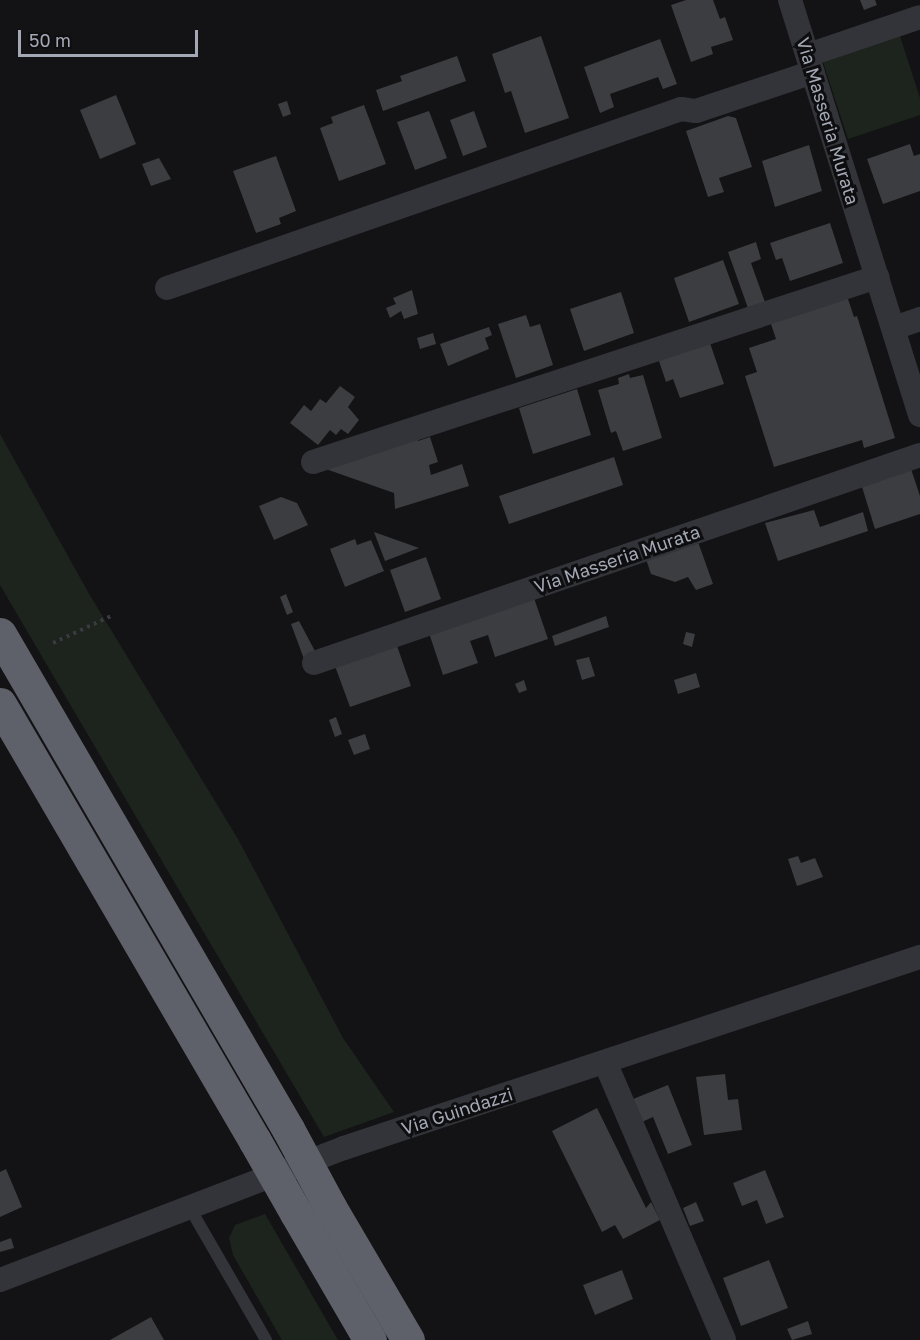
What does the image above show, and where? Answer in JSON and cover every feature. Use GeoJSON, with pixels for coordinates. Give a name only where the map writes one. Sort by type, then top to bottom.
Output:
{"type":"FeatureCollection","features":[{"type":"Feature","properties":{"kind":"highway"},"geometry":{"type":"LineString","coordinates":[[0,634],[408,1340]]}},
{"type":"Feature","properties":{"kind":"highway"},"geometry":{"type":"LineString","coordinates":[[0,704],[370,1340]]}},
{"type":"Feature","properties":{"kind":"street","name":"Via Masseria Murata"},"geometry":{"type":"LineString","coordinates":[[790,0],[920,415]]}},
{"type":"Feature","properties":{"kind":"street"},"geometry":{"type":"LineString","coordinates":[[167,288],[681,109],[696,111],[920,17]]}},
{"type":"Feature","properties":{"kind":"street"},"geometry":{"type":"LineString","coordinates":[[313,462],[877,277]]}},
{"type":"Feature","properties":{"kind":"street"},"geometry":{"type":"LineString","coordinates":[[894,328],[920,319]]}},
{"type":"Feature","properties":{"kind":"street","name":"Via Masseria Murata"},"geometry":{"type":"LineString","coordinates":[[315,663],[920,455]]}},
{"type":"Feature","properties":{"kind":"street","name":"Via Guindazzi"},"geometry":{"type":"LineString","coordinates":[[0,1280],[192,1210],[344,1148],[920,957]]}},
{"type":"Feature","properties":{"kind":"street"},"geometry":{"type":"LineString","coordinates":[[605,1062],[724,1340]]}},
{"type":"Feature","properties":{"kind":"lane"},"geometry":{"type":"LineString","coordinates":[[192,1210],[266,1340]]}},
{"type":"Feature","properties":{"kind":"path"},"geometry":{"type":"LineString","coordinates":[[53,643],[111,616]]}},
{"type":"Feature","properties":{"kind":"shaded area"},"geometry":{"type":"Polygon","coordinates":[[[899,33],[920,98],[920,115],[848,139],[822,59],[899,33]]]}},
{"type":"Feature","properties":{"kind":"shaded area"},"geometry":{"type":"Polygon","coordinates":[[[0,434],[88,592],[238,839],[343,1038],[394,1112],[324,1137],[0,585],[0,434]]]}},
{"type":"Feature","properties":{"kind":"shaded area"},"geometry":{"type":"Polygon","coordinates":[[[265,1214],[338,1340],[282,1340],[233,1255],[229,1238],[235,1225],[265,1214]]]}},
{"type":"Feature","properties":{"kind":"building"},"geometry":{"type":"Polygon","coordinates":[[[686,0],[713,0],[720,19],[725,17],[733,40],[711,47],[713,54],[691,62],[671,5],[686,0]]]}},
{"type":"Feature","properties":{"kind":"building"},"geometry":{"type":"Polygon","coordinates":[[[860,0],[875,0],[877,5],[864,10],[860,0]]]}},
{"type":"Feature","properties":{"kind":"building"},"geometry":{"type":"Polygon","coordinates":[[[541,36],[569,118],[525,133],[511,91],[505,93],[492,54],[541,36]]]}},
{"type":"Feature","properties":{"kind":"building"},"geometry":{"type":"Polygon","coordinates":[[[660,39],[677,84],[663,89],[658,77],[610,94],[614,107],[600,113],[584,67],[660,39]]]}},
{"type":"Feature","properties":{"kind":"building"},"geometry":{"type":"Polygon","coordinates":[[[457,56],[466,81],[383,111],[376,90],[402,81],[400,76],[457,56]]]}},
{"type":"Feature","properties":{"kind":"building"},"geometry":{"type":"Polygon","coordinates":[[[116,95],[136,144],[100,159],[80,110],[116,95]]]}},
{"type":"Feature","properties":{"kind":"building"},"geometry":{"type":"Polygon","coordinates":[[[287,101],[291,114],[283,117],[278,104],[287,101]]]}},
{"type":"Feature","properties":{"kind":"building"},"geometry":{"type":"Polygon","coordinates":[[[364,105],[386,164],[339,181],[320,128],[333,123],[331,117],[364,105]]]}},
{"type":"Feature","properties":{"kind":"building"},"geometry":{"type":"Polygon","coordinates":[[[429,111],[447,158],[415,170],[397,122],[429,111]]]}},
{"type":"Feature","properties":{"kind":"building"},"geometry":{"type":"Polygon","coordinates":[[[474,111],[487,147],[463,156],[450,120],[474,111]]]}},
{"type":"Feature","properties":{"kind":"building"},"geometry":{"type":"Polygon","coordinates":[[[728,116],[736,118],[752,167],[719,178],[724,192],[708,197],[686,131],[728,116]]]}},
{"type":"Feature","properties":{"kind":"building"},"geometry":{"type":"Polygon","coordinates":[[[910,144],[914,156],[920,154],[920,191],[883,204],[867,159],[910,144]]]}},
{"type":"Feature","properties":{"kind":"building"},"geometry":{"type":"Polygon","coordinates":[[[809,145],[822,191],[775,207],[762,161],[809,145]]]}},
{"type":"Feature","properties":{"kind":"building"},"geometry":{"type":"Polygon","coordinates":[[[276,156],[296,211],[279,218],[281,224],[256,233],[233,171],[276,156]]]}},
{"type":"Feature","properties":{"kind":"building"},"geometry":{"type":"Polygon","coordinates":[[[159,158],[171,179],[151,186],[142,164],[159,158]]]}},
{"type":"Feature","properties":{"kind":"building"},"geometry":{"type":"Polygon","coordinates":[[[830,223],[843,263],[790,281],[782,258],[776,260],[770,243],[830,223]]]}},
{"type":"Feature","properties":{"kind":"building"},"geometry":{"type":"Polygon","coordinates":[[[756,242],[761,259],[751,263],[766,305],[749,311],[728,252],[756,242]]]}},
{"type":"Feature","properties":{"kind":"building"},"geometry":{"type":"Polygon","coordinates":[[[723,260],[739,304],[689,322],[674,278],[723,260]]]}},
{"type":"Feature","properties":{"kind":"building"},"geometry":{"type":"Polygon","coordinates":[[[412,290],[418,314],[404,319],[401,311],[390,318],[386,308],[396,304],[393,298],[412,290]]]}},
{"type":"Feature","properties":{"kind":"building"},"geometry":{"type":"Polygon","coordinates":[[[621,292],[634,333],[584,351],[570,309],[621,292]]]}},
{"type":"Feature","properties":{"kind":"building"},"geometry":{"type":"Polygon","coordinates":[[[847,296],[854,317],[857,316],[895,438],[864,448],[862,440],[774,467],[745,376],[757,372],[749,348],[776,339],[770,321],[847,296]]]}},
{"type":"Feature","properties":{"kind":"building"},"geometry":{"type":"Polygon","coordinates":[[[526,315],[530,327],[540,324],[553,365],[516,378],[498,324],[526,315]]]}},
{"type":"Feature","properties":{"kind":"building"},"geometry":{"type":"Polygon","coordinates":[[[489,327],[492,335],[485,338],[489,349],[448,366],[440,344],[489,327]]]}},
{"type":"Feature","properties":{"kind":"building"},"geometry":{"type":"Polygon","coordinates":[[[433,333],[436,344],[420,349],[417,338],[433,333]]]}},
{"type":"Feature","properties":{"kind":"building"},"geometry":{"type":"Polygon","coordinates":[[[710,343],[724,384],[680,398],[673,379],[666,382],[656,352],[710,343]]]}},
{"type":"Feature","properties":{"kind":"building"},"geometry":{"type":"Polygon","coordinates":[[[629,374],[630,378],[643,375],[662,438],[623,451],[616,431],[611,433],[598,390],[619,384],[618,378],[629,374]]]}},
{"type":"Feature","properties":{"kind":"building"},"geometry":{"type":"Polygon","coordinates":[[[340,386],[355,397],[348,407],[359,420],[348,434],[341,429],[336,435],[330,430],[318,445],[290,423],[304,405],[311,411],[320,399],[326,403],[340,386]]]}},
{"type":"Feature","properties":{"kind":"building"},"geometry":{"type":"Polygon","coordinates":[[[577,389],[591,435],[533,454],[519,408],[577,389]]]}},
{"type":"Feature","properties":{"kind":"building"},"geometry":{"type":"Polygon","coordinates":[[[417,437],[418,441],[430,437],[438,462],[429,465],[431,475],[462,464],[469,486],[395,509],[394,493],[323,468],[417,437]]]}},
{"type":"Feature","properties":{"kind":"building"},"geometry":{"type":"Polygon","coordinates":[[[614,457],[623,485],[509,524],[499,496],[614,457]]]}},
{"type":"Feature","properties":{"kind":"building"},"geometry":{"type":"Polygon","coordinates":[[[911,469],[920,496],[920,514],[875,529],[862,487],[911,469]]]}},
{"type":"Feature","properties":{"kind":"building"},"geometry":{"type":"Polygon","coordinates":[[[281,497],[297,503],[308,525],[274,540],[259,506],[281,497]]]}},
{"type":"Feature","properties":{"kind":"building"},"geometry":{"type":"Polygon","coordinates":[[[814,510],[820,527],[863,512],[868,531],[778,561],[765,523],[814,510]]]}},
{"type":"Feature","properties":{"kind":"building"},"geometry":{"type":"Polygon","coordinates":[[[374,532],[419,548],[385,561],[374,532]]]}},
{"type":"Feature","properties":{"kind":"building"},"geometry":{"type":"Polygon","coordinates":[[[355,539],[357,545],[371,540],[384,571],[345,587],[330,549],[355,539]]]}},
{"type":"Feature","properties":{"kind":"building"},"geometry":{"type":"Polygon","coordinates":[[[697,539],[713,584],[696,590],[688,577],[675,582],[651,574],[645,556],[697,539]]]}},
{"type":"Feature","properties":{"kind":"building"},"geometry":{"type":"Polygon","coordinates":[[[426,557],[441,599],[405,612],[390,570],[426,557]]]}},
{"type":"Feature","properties":{"kind":"building"},"geometry":{"type":"Polygon","coordinates":[[[532,592],[548,639],[495,657],[488,635],[470,641],[478,663],[443,675],[428,630],[532,592]]]}},
{"type":"Feature","properties":{"kind":"building"},"geometry":{"type":"Polygon","coordinates":[[[286,594],[293,612],[287,615],[280,597],[286,594]]]}},
{"type":"Feature","properties":{"kind":"building"},"geometry":{"type":"Polygon","coordinates":[[[606,616],[609,627],[555,646],[552,636],[606,616]]]}},
{"type":"Feature","properties":{"kind":"building"},"geometry":{"type":"Polygon","coordinates":[[[299,621],[316,653],[304,659],[291,624],[299,621]]]}},
{"type":"Feature","properties":{"kind":"building"},"geometry":{"type":"Polygon","coordinates":[[[686,632],[695,634],[692,647],[683,644],[686,632]]]}},
{"type":"Feature","properties":{"kind":"building"},"geometry":{"type":"Polygon","coordinates":[[[396,643],[411,686],[350,707],[335,666],[396,643]]]}},
{"type":"Feature","properties":{"kind":"building"},"geometry":{"type":"Polygon","coordinates":[[[589,657],[595,676],[582,680],[576,660],[589,657]]]}},
{"type":"Feature","properties":{"kind":"building"},"geometry":{"type":"Polygon","coordinates":[[[696,673],[700,687],[678,694],[674,680],[696,673]]]}},
{"type":"Feature","properties":{"kind":"building"},"geometry":{"type":"Polygon","coordinates":[[[524,680],[527,690],[519,693],[515,684],[524,680]]]}},
{"type":"Feature","properties":{"kind":"building"},"geometry":{"type":"Polygon","coordinates":[[[336,717],[342,734],[335,737],[329,720],[336,717]]]}},
{"type":"Feature","properties":{"kind":"building"},"geometry":{"type":"Polygon","coordinates":[[[365,734],[370,749],[354,755],[348,740],[365,734]]]}},
{"type":"Feature","properties":{"kind":"building"},"geometry":{"type":"Polygon","coordinates":[[[798,856],[801,863],[815,858],[823,877],[797,886],[788,859],[798,856]]]}},
{"type":"Feature","properties":{"kind":"building"},"geometry":{"type":"Polygon","coordinates":[[[725,1074],[728,1100],[738,1099],[742,1130],[704,1135],[696,1077],[725,1074]]]}},
{"type":"Feature","properties":{"kind":"building"},"geometry":{"type":"Polygon","coordinates":[[[668,1085],[692,1145],[668,1154],[653,1117],[642,1122],[633,1099],[668,1085]]]}},
{"type":"Feature","properties":{"kind":"building"},"geometry":{"type":"Polygon","coordinates":[[[597,1108],[646,1208],[651,1202],[660,1220],[623,1239],[615,1225],[602,1232],[552,1131],[597,1108]]]}},
{"type":"Feature","properties":{"kind":"building"},"geometry":{"type":"Polygon","coordinates":[[[6,1169],[22,1207],[0,1217],[0,1172],[6,1169]]]}},
{"type":"Feature","properties":{"kind":"building"},"geometry":{"type":"Polygon","coordinates":[[[765,1170],[784,1217],[766,1224],[757,1200],[742,1206],[733,1183],[765,1170]]]}},
{"type":"Feature","properties":{"kind":"building"},"geometry":{"type":"Polygon","coordinates":[[[696,1202],[704,1221],[690,1226],[683,1208],[696,1202]]]}},
{"type":"Feature","properties":{"kind":"building"},"geometry":{"type":"Polygon","coordinates":[[[11,1238],[14,1248],[0,1252],[0,1242],[11,1238]]]}},
{"type":"Feature","properties":{"kind":"building"},"geometry":{"type":"Polygon","coordinates":[[[769,1260],[788,1308],[741,1326],[723,1278],[769,1260]]]}},
{"type":"Feature","properties":{"kind":"building"},"geometry":{"type":"Polygon","coordinates":[[[622,1270],[633,1299],[595,1315],[583,1285],[622,1270]]]}},
{"type":"Feature","properties":{"kind":"building"},"geometry":{"type":"Polygon","coordinates":[[[151,1317],[164,1340],[110,1340],[151,1317]]]}},
{"type":"Feature","properties":{"kind":"building"},"geometry":{"type":"Polygon","coordinates":[[[808,1321],[812,1334],[792,1340],[787,1329],[808,1321]]]}}]}
